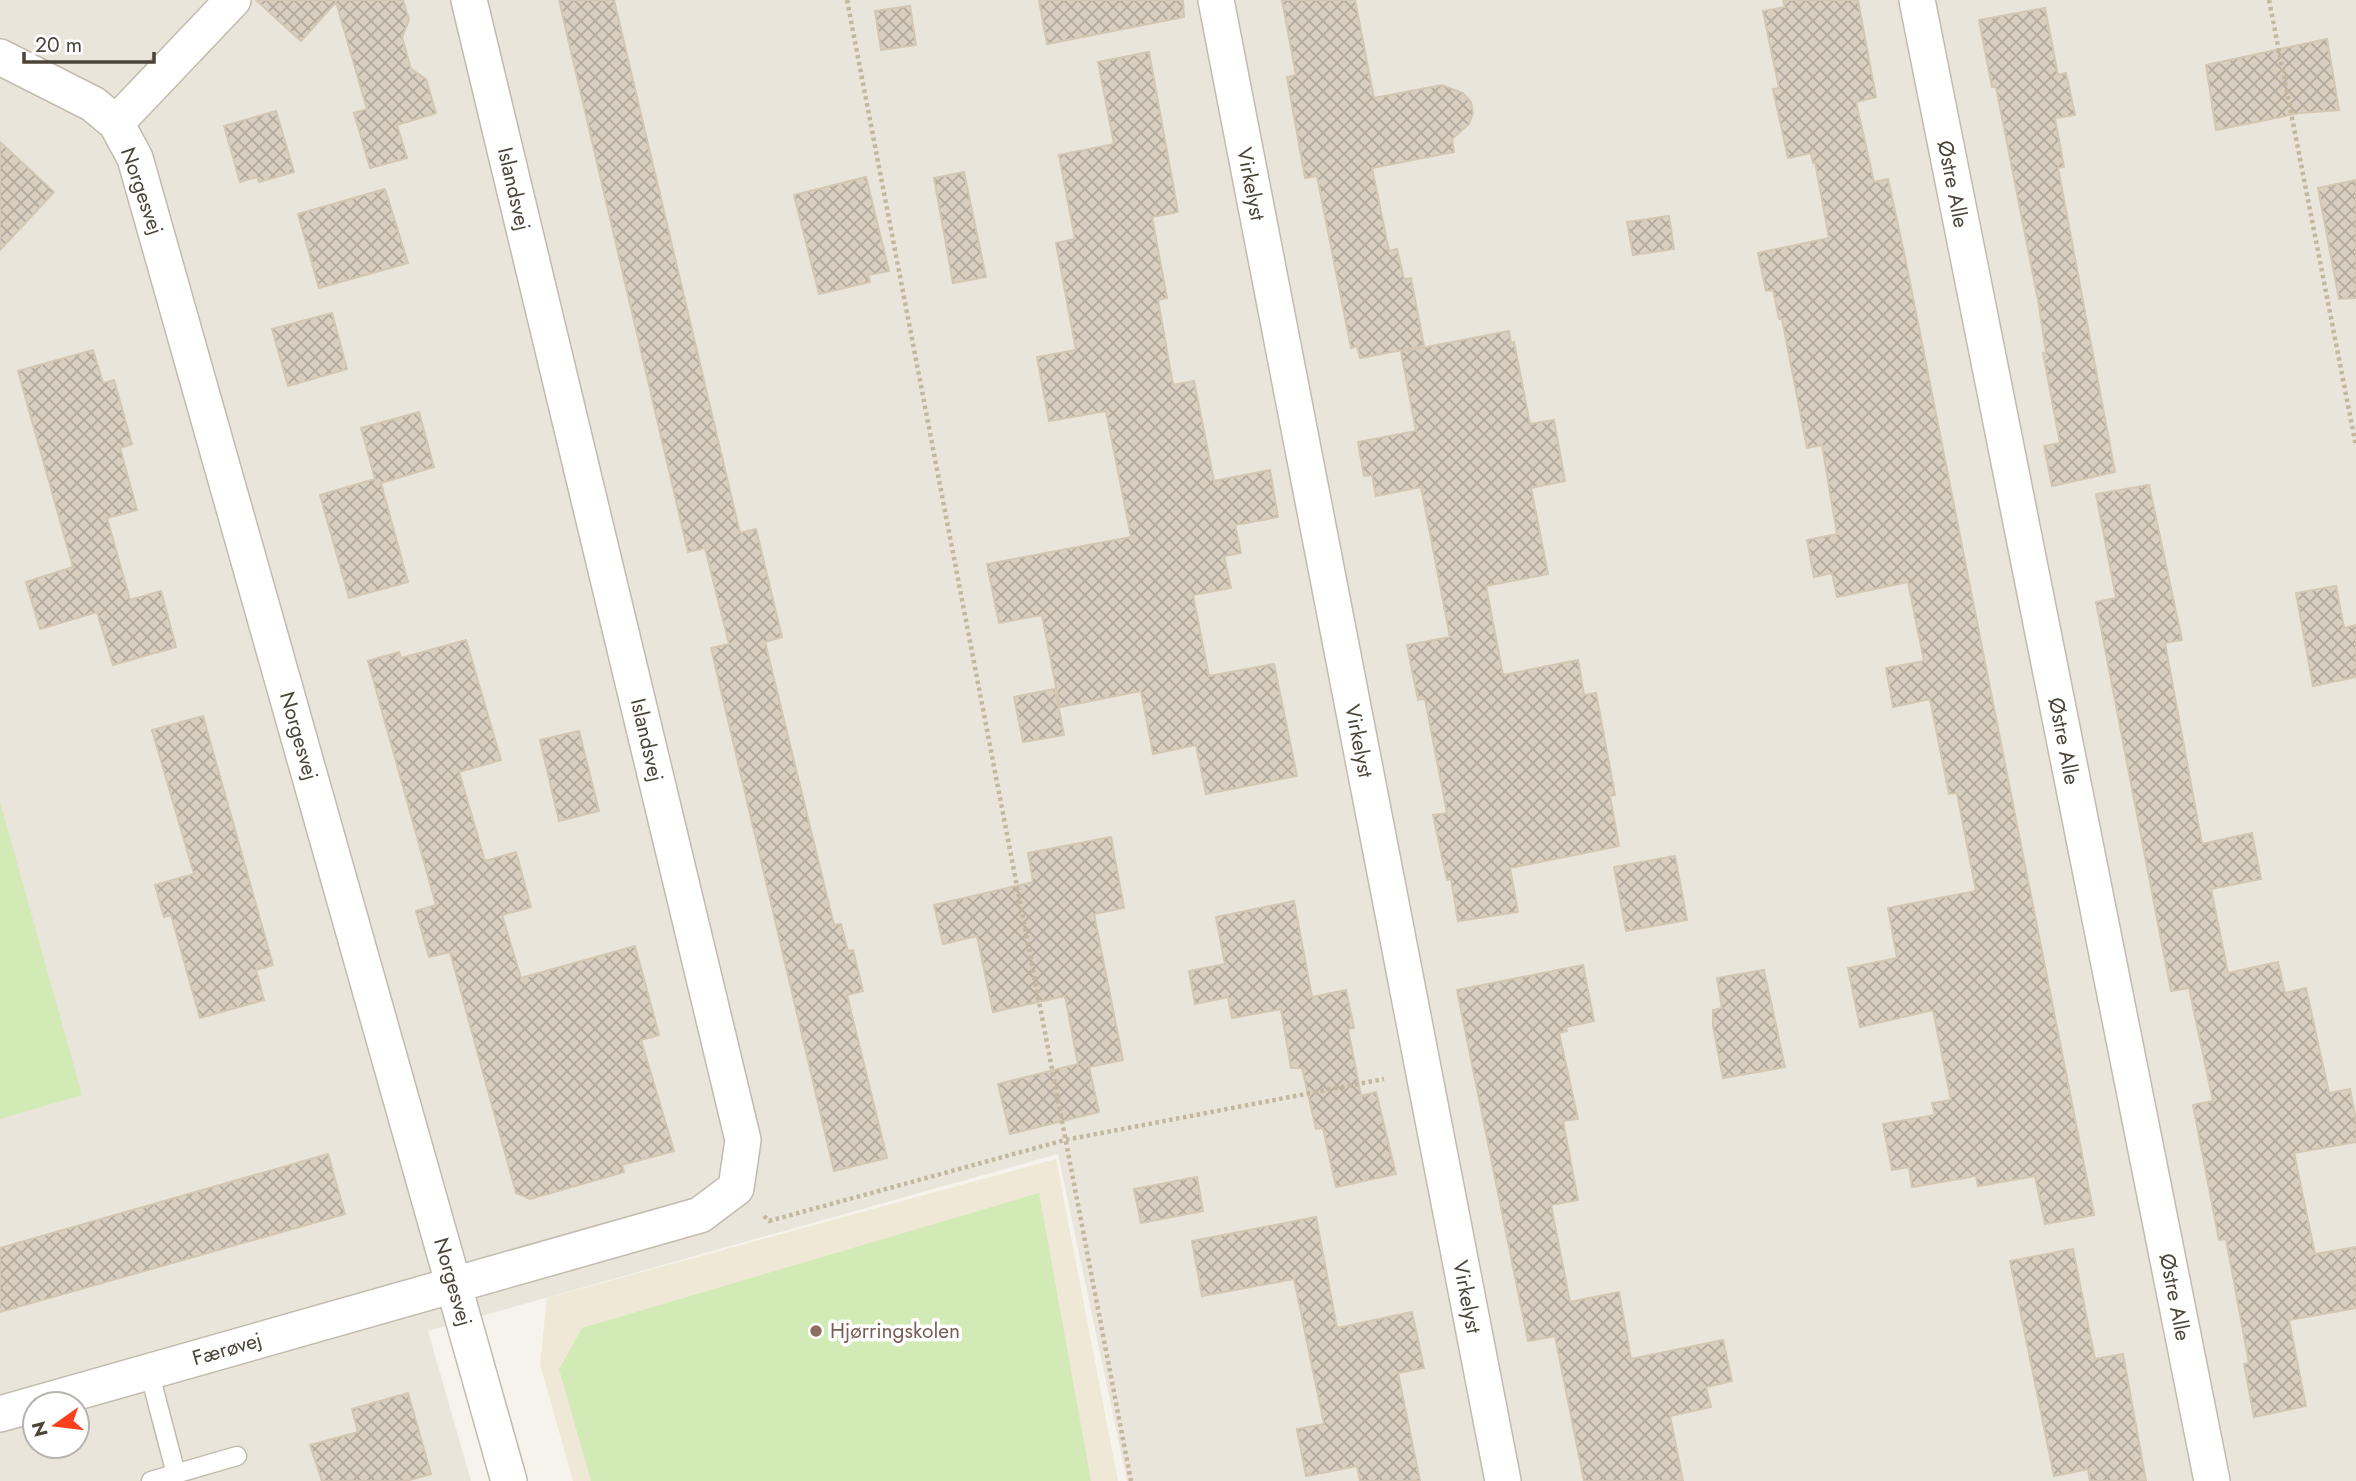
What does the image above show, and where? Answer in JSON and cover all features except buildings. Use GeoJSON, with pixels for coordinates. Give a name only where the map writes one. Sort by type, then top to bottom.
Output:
{"type":"FeatureCollection","features":[{"type":"Feature","properties":{"kind":"street"},"geometry":{"type":"LineString","coordinates":[[116,123],[233,0]]}},
{"type":"Feature","properties":{"kind":"street","name":"Islandsvej"},"geometry":{"type":"LineString","coordinates":[[469,0],[743,1140],[736,1188]]}},
{"type":"Feature","properties":{"kind":"street","name":"Virkelyst"},"geometry":{"type":"LineString","coordinates":[[1216,0],[1503,1481]]}},
{"type":"Feature","properties":{"kind":"street","name":"Østre Alle"},"geometry":{"type":"LineString","coordinates":[[1917,0],[2212,1481]]}},
{"type":"Feature","properties":{"kind":"street","name":"Norgesvej"},"geometry":{"type":"LineString","coordinates":[[0,57],[93,104],[116,123],[135,158],[509,1481]]}},
{"type":"Feature","properties":{"kind":"street"},"geometry":{"type":"LineString","coordinates":[[453,1283],[700,1215],[736,1188]]}},
{"type":"Feature","properties":{"kind":"street","name":"Færøvej"},"geometry":{"type":"LineString","coordinates":[[0,1414],[453,1283]]}},
{"type":"Feature","properties":{"kind":"lane"},"geometry":{"type":"LineString","coordinates":[[149,1371],[176,1474]]}},
{"type":"Feature","properties":{"kind":"lane"},"geometry":{"type":"LineString","coordinates":[[151,1481],[237,1456]]}},
{"type":"Feature","properties":{"kind":"path"},"geometry":{"type":"LineString","coordinates":[[847,0],[1131,1481]]}},
{"type":"Feature","properties":{"kind":"path"},"geometry":{"type":"LineString","coordinates":[[2269,0],[2356,446]]}},
{"type":"Feature","properties":{"kind":"path"},"geometry":{"type":"LineString","coordinates":[[736,1188],[769,1221],[1065,1140],[1423,1072]]}},
{"type":"Feature","properties":{"kind":"shaded area"},"geometry":{"type":"Polygon","coordinates":[[[0,0],[2356,0],[2356,1481],[1127,1481],[1058,1154],[428,1331],[471,1481],[0,1481],[0,0]]]}},
{"type":"Feature","properties":{"kind":"shaded area","name":"Hjørringskolen"},"geometry":{"type":"Polygon","coordinates":[[[1056,1159],[1118,1481],[573,1481],[540,1364],[547,1298],[1056,1159]]]}},
{"type":"Feature","properties":{"kind":"green space"},"geometry":{"type":"Polygon","coordinates":[[[0,802],[82,1095],[0,1119],[0,802]]]}},
{"type":"Feature","properties":{"kind":"green space","name":"Hjørringskolen"},"geometry":{"type":"Polygon","coordinates":[[[1039,1193],[1091,1481],[591,1481],[559,1369],[582,1328],[1039,1193]]]}},
{"type":"Feature","properties":{"kind":"place","name":"Hjørringskolen"},"geometry":{"type":"Point","coordinates":[816,1331]}}]}
